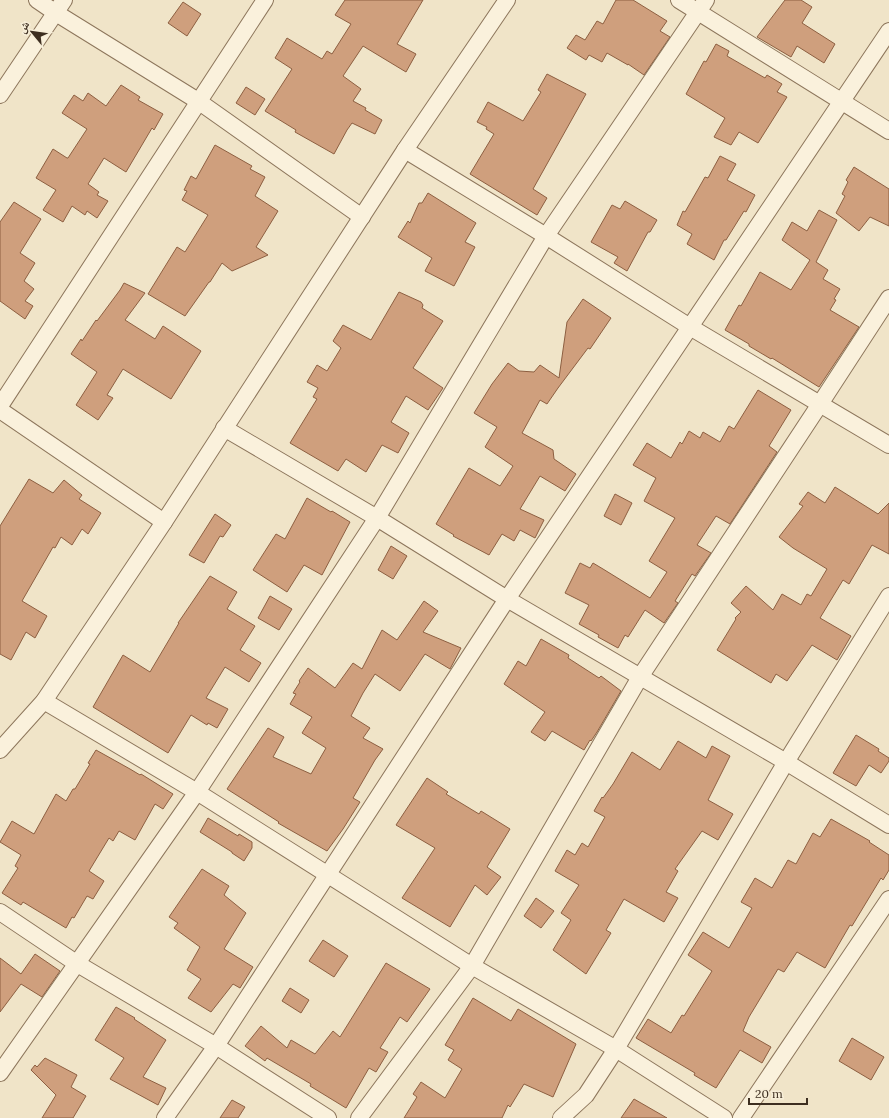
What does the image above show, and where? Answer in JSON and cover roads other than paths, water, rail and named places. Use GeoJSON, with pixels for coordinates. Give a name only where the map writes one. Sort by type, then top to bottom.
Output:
{"type":"FeatureCollection","features":[{"type":"Feature","properties":{"kind":"street"},"geometry":{"type":"LineString","coordinates":[[38,0],[60,6],[362,217]]}},
{"type":"Feature","properties":{"kind":"street"},"geometry":{"type":"LineString","coordinates":[[0,406],[265,0]]}},
{"type":"Feature","properties":{"kind":"street"},"geometry":{"type":"LineString","coordinates":[[0,750],[44,701],[164,522],[405,150],[507,0]]}},
{"type":"Feature","properties":{"kind":"street"},"geometry":{"type":"LineString","coordinates":[[679,0],[702,6],[841,102],[889,131]]}},
{"type":"Feature","properties":{"kind":"street"},"geometry":{"type":"LineString","coordinates":[[0,95],[60,6]]}},
{"type":"Feature","properties":{"kind":"street"},"geometry":{"type":"LineString","coordinates":[[0,1073],[197,792],[377,518],[546,236],[702,6]]}},
{"type":"Feature","properties":{"kind":"street"},"geometry":{"type":"LineString","coordinates":[[165,1118],[216,1046],[507,599],[889,31]]}},
{"type":"Feature","properties":{"kind":"street"},"geometry":{"type":"LineString","coordinates":[[405,150],[546,236],[690,327],[889,445]]}},
{"type":"Feature","properties":{"kind":"street"},"geometry":{"type":"LineString","coordinates":[[359,1118],[472,966],[640,677],[889,298]]}},
{"type":"Feature","properties":{"kind":"street"},"geometry":{"type":"LineString","coordinates":[[0,410],[164,522]]}},
{"type":"Feature","properties":{"kind":"street"},"geometry":{"type":"LineString","coordinates":[[224,428],[377,518],[507,599],[786,762],[889,825]]}},
{"type":"Feature","properties":{"kind":"street"},"geometry":{"type":"LineString","coordinates":[[560,1118],[586,1095],[616,1049],[786,762],[889,596]]}},
{"type":"Feature","properties":{"kind":"street"},"geometry":{"type":"LineString","coordinates":[[44,701],[197,792],[472,966],[616,1049],[724,1118]]}},
{"type":"Feature","properties":{"kind":"street"},"geometry":{"type":"LineString","coordinates":[[741,1118],[889,899]]}},
{"type":"Feature","properties":{"kind":"street"},"geometry":{"type":"LineString","coordinates":[[0,912],[76,963],[216,1046],[328,1118]]}}]}
